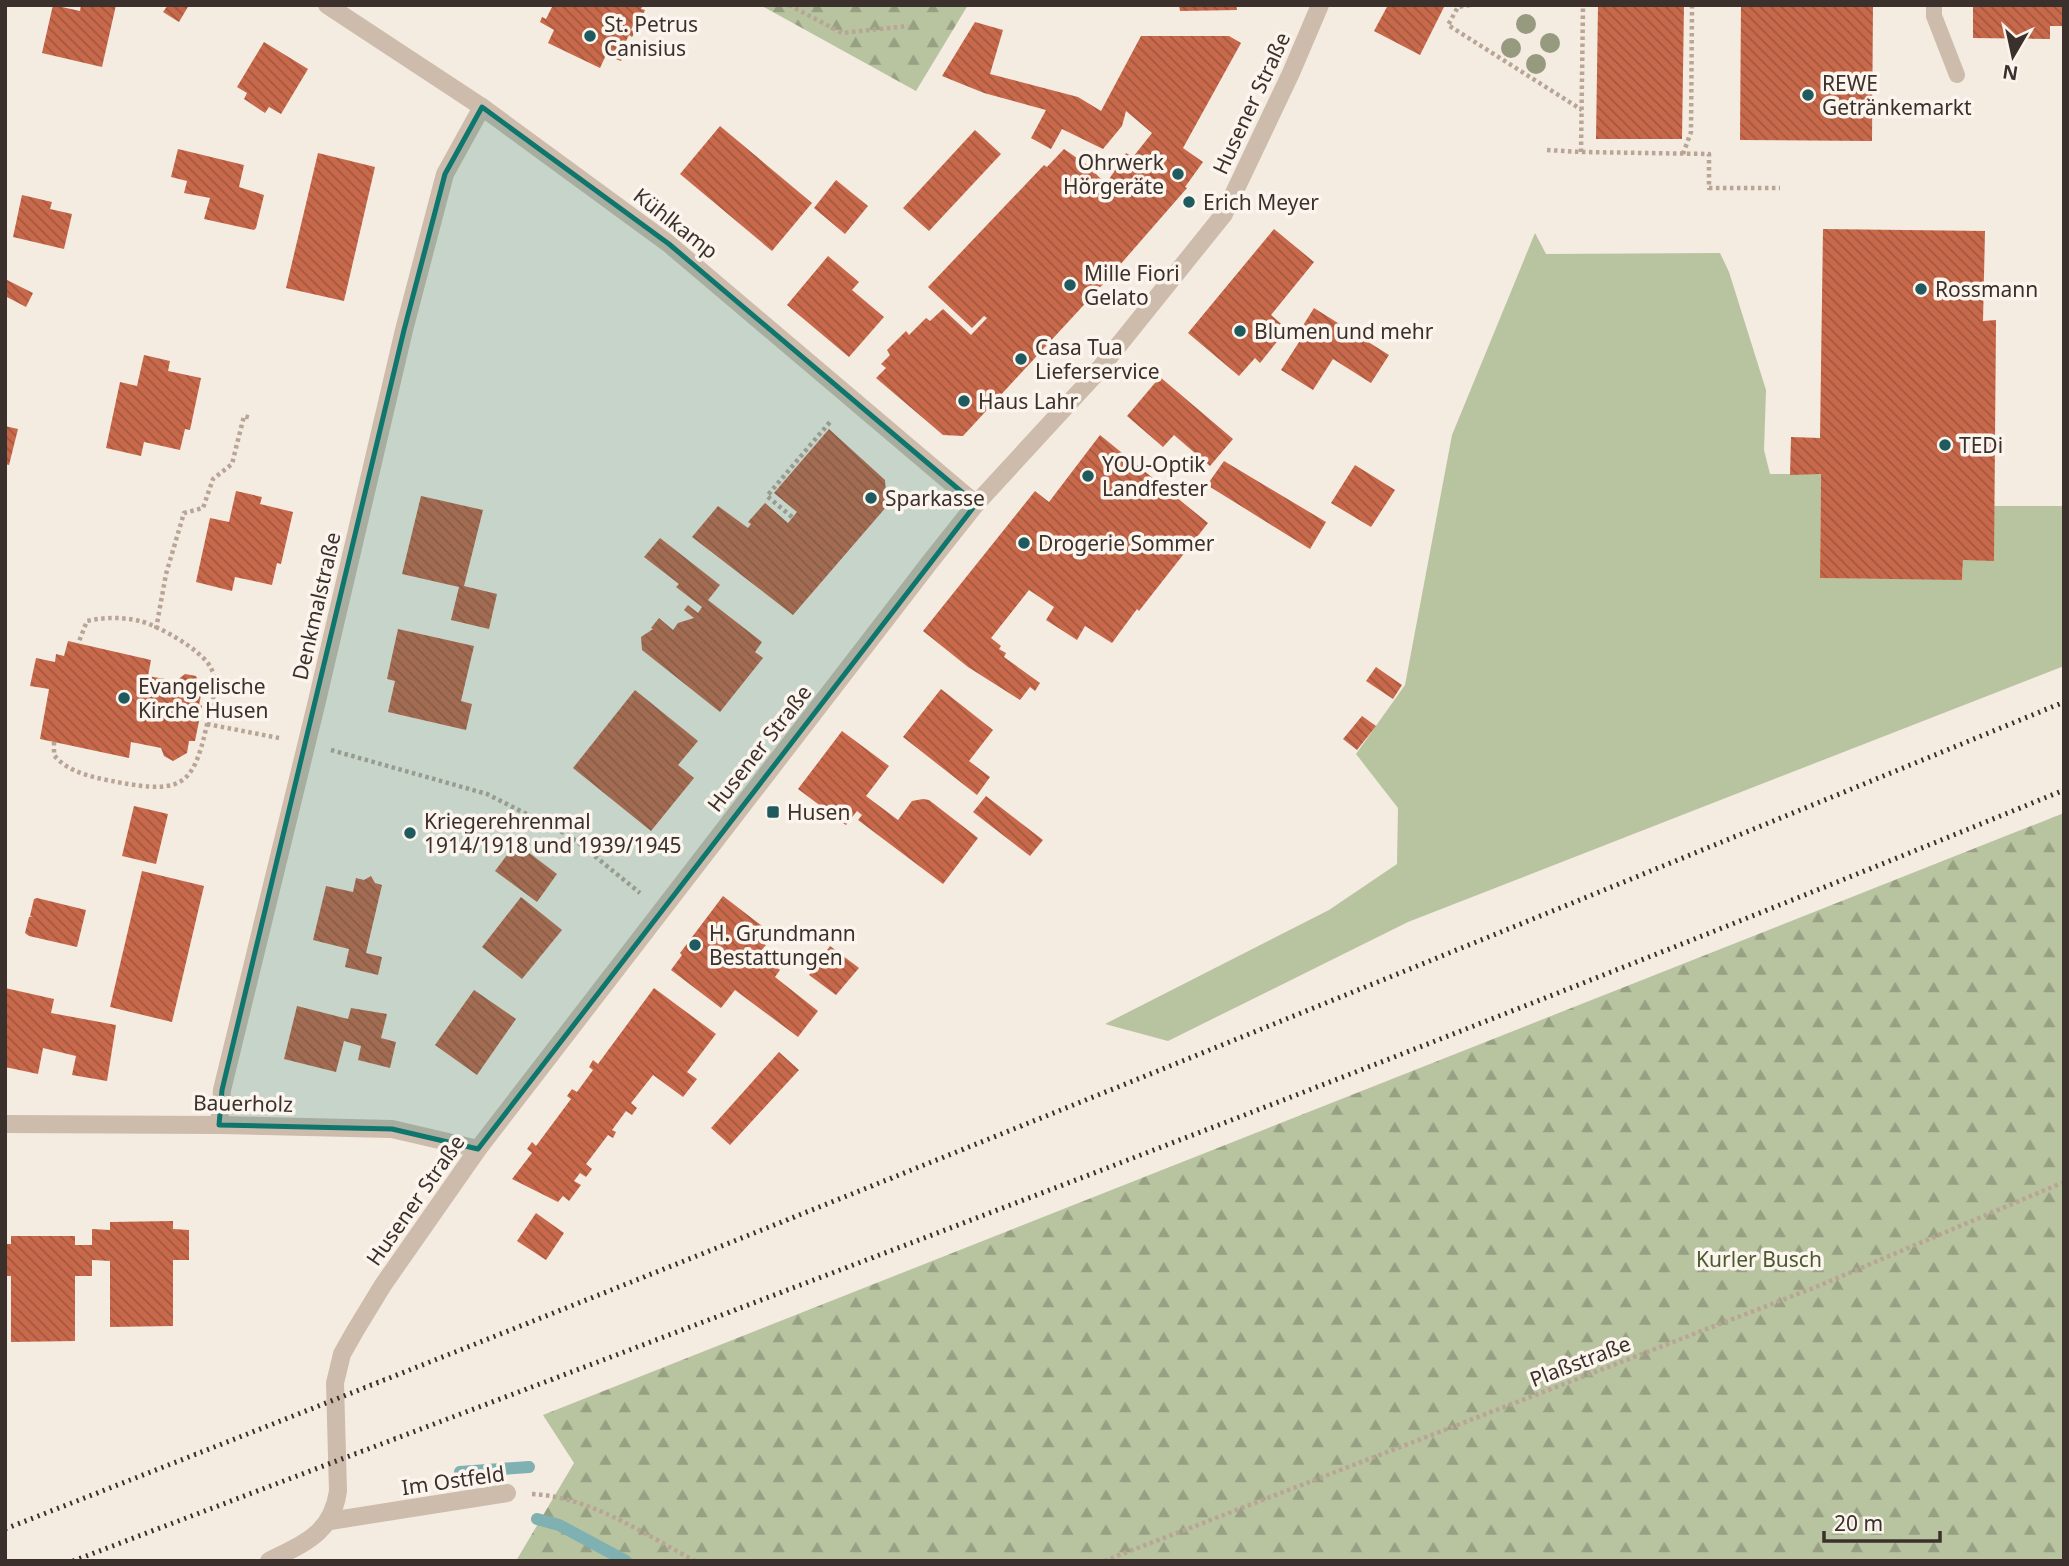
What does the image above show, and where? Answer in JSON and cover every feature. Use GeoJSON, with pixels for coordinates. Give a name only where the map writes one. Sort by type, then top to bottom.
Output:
{"type":"FeatureCollection","features":[{"type":"Feature","properties":{"kind":"street","name":"Kühlkamp"},"geometry":{"type":"LineString","coordinates":[[327,5],[482,107],[669,244],[976,504]]}},
{"type":"Feature","properties":{"kind":"street","name":"Husener Straße"},"geometry":{"type":"LineString","coordinates":[[330,1521],[336,1509],[338,1491],[335,1383],[342,1354],[383,1285],[478,1149],[976,504],[1093,377],[1224,214],[1320,5]]}},
{"type":"Feature","properties":{"kind":"street","name":"Denkmalstraße"},"geometry":{"type":"LineString","coordinates":[[219,1125],[222,1090],[404,330],[445,174],[482,107]]}},
{"type":"Feature","properties":{"kind":"street","name":"Bauerholz"},"geometry":{"type":"LineString","coordinates":[[5,1124],[392,1129],[478,1149]]}},
{"type":"Feature","properties":{"kind":"street","name":"Im Ostfeld"},"geometry":{"type":"LineString","coordinates":[[330,1521],[507,1493]]}},
{"type":"Feature","properties":{"kind":"street"},"geometry":{"type":"LineString","coordinates":[[269,1561],[296,1547],[330,1521]]}},
{"type":"Feature","properties":{"kind":"lane"},"geometry":{"type":"LineString","coordinates":[[1934,5],[1934,16],[1957,75]]}},
{"type":"Feature","properties":{"kind":"path"},"geometry":{"type":"LineString","coordinates":[[789,5],[842,33],[908,26]]}},
{"type":"Feature","properties":{"kind":"path"},"geometry":{"type":"LineString","coordinates":[[1470,5],[1458,7],[1448,25],[1582,110]]}},
{"type":"Feature","properties":{"kind":"path"},"geometry":{"type":"LineString","coordinates":[[1581,152],[1583,5]]}},
{"type":"Feature","properties":{"kind":"path"},"geometry":{"type":"LineString","coordinates":[[1683,154],[1691,132],[1692,5]]}},
{"type":"Feature","properties":{"kind":"path"},"geometry":{"type":"LineString","coordinates":[[1547,150],[1709,155],[1709,188],[1780,188]]}},
{"type":"Feature","properties":{"kind":"path"},"geometry":{"type":"LineString","coordinates":[[156,629],[166,574],[184,513],[204,508],[212,479],[232,464],[244,416],[250,418]]}},
{"type":"Feature","properties":{"kind":"path"},"geometry":{"type":"LineString","coordinates":[[792,517],[767,496],[830,422]]}},
{"type":"Feature","properties":{"kind":"path"},"geometry":{"type":"LineString","coordinates":[[54,742],[54,755],[60,763],[69,768],[102,779],[159,786],[183,780],[192,772],[200,757],[215,679],[211,667],[191,646],[142,622],[104,617],[87,621],[78,644]]}},
{"type":"Feature","properties":{"kind":"path"},"geometry":{"type":"LineString","coordinates":[[207,724],[306,744],[487,794],[569,836],[662,909]]}},
{"type":"Feature","properties":{"kind":"path","name":"Plaßstraße"},"geometry":{"type":"LineString","coordinates":[[1104,1561],[1816,1287],[2064,1182]]}},
{"type":"Feature","properties":{"kind":"path","name":"Im Ostfeld"},"geometry":{"type":"LineString","coordinates":[[507,1493],[550,1495],[591,1507],[695,1561]]}},
{"type":"Feature","properties":{"kind":"highlighted area"},"geometry":{"type":"Polygon","coordinates":[[[482,107],[669,244],[976,504],[478,1149],[392,1129],[219,1125],[222,1090],[404,330],[445,174],[482,107]]]}},
{"type":"Feature","properties":{"kind":"green space"},"geometry":{"type":"Polygon","coordinates":[[[760,5],[968,5],[916,91],[760,5]]]}},
{"type":"Feature","properties":{"kind":"green space"},"geometry":{"type":"Polygon","coordinates":[[[1535,233],[1546,254],[1720,253],[1729,272],[1766,390],[1764,450],[1770,474],[1821,474],[1820,578],[1962,579],[1963,560],[1994,560],[1994,506],[2064,506],[2064,666],[1408,922],[1168,1041],[1105,1024],[1329,910],[1397,864],[1398,808],[1356,754],[1405,685],[1452,435],[1535,233]]]}},
{"type":"Feature","properties":{"kind":"green space","name":"Kurler Busch"},"geometry":{"type":"Polygon","coordinates":[[[2064,813],[2064,1561],[516,1561],[574,1463],[543,1415],[2064,813]]]}},
{"type":"Feature","properties":{"kind":"building"},"geometry":{"type":"Polygon","coordinates":[[[53,5],[80,11],[81,5],[116,5],[102,67],[42,53],[53,5]]]}},
{"type":"Feature","properties":{"kind":"building"},"geometry":{"type":"Polygon","coordinates":[[[168,5],[189,5],[179,22],[163,12],[168,5]]]}},
{"type":"Feature","properties":{"kind":"building","name":"St. Petrus Canisius"},"geometry":{"type":"Polygon","coordinates":[[[553,5],[643,5],[641,9],[645,10],[643,15],[639,13],[631,30],[635,32],[632,37],[629,35],[619,55],[623,57],[621,61],[606,55],[600,68],[548,43],[554,30],[540,22],[542,17],[546,19],[553,5]]]}},
{"type":"Feature","properties":{"kind":"building"},"geometry":{"type":"Polygon","coordinates":[[[1179,5],[1236,5],[1237,10],[1180,11],[1179,5]]]}},
{"type":"Feature","properties":{"kind":"building"},"geometry":{"type":"Polygon","coordinates":[[[1388,5],[1445,5],[1420,55],[1374,31],[1388,5]]]}},
{"type":"Feature","properties":{"kind":"building"},"geometry":{"type":"Polygon","coordinates":[[[1598,5],[1684,5],[1682,139],[1596,139],[1598,5]]]}},
{"type":"Feature","properties":{"kind":"building"},"geometry":{"type":"Polygon","coordinates":[[[1741,5],[1873,5],[1872,141],[1740,140],[1741,5]]]}},
{"type":"Feature","properties":{"kind":"building"},"geometry":{"type":"Polygon","coordinates":[[[1973,5],[2064,5],[2064,26],[2050,26],[2050,39],[1973,38],[1973,5]]]}},
{"type":"Feature","properties":{"kind":"building"},"geometry":{"type":"Polygon","coordinates":[[[975,22],[1003,30],[990,74],[1078,97],[1101,111],[1141,36],[1229,36],[1241,43],[1183,148],[1203,162],[1185,187],[1187,188],[1105,282],[963,436],[943,435],[876,378],[886,368],[881,364],[890,355],[887,350],[906,331],[909,335],[926,318],[930,321],[943,309],[971,335],[987,318],[984,316],[972,328],[928,287],[1044,165],[1047,167],[1064,149],[1087,165],[1106,184],[1126,153],[1133,157],[1152,133],[1126,111],[1122,126],[1103,149],[1062,129],[1051,149],[1031,138],[1046,110],[984,93],[942,76],[975,22]]]}},
{"type":"Feature","properties":{"kind":"building"},"geometry":{"type":"Polygon","coordinates":[[[264,42],[308,69],[281,114],[269,107],[265,113],[244,99],[247,93],[237,87],[264,42]]]}},
{"type":"Feature","properties":{"kind":"building"},"geometry":{"type":"Polygon","coordinates":[[[720,126],[812,203],[772,251],[680,174],[720,126]]]}},
{"type":"Feature","properties":{"kind":"building"},"geometry":{"type":"Polygon","coordinates":[[[975,130],[1001,154],[929,231],[903,208],[975,130]]]}},
{"type":"Feature","properties":{"kind":"building"},"geometry":{"type":"Polygon","coordinates":[[[178,149],[244,165],[239,187],[264,195],[254,230],[204,219],[210,198],[184,193],[187,181],[171,177],[178,149]]]}},
{"type":"Feature","properties":{"kind":"building"},"geometry":{"type":"Polygon","coordinates":[[[318,153],[375,167],[344,301],[286,288],[318,153]]]}},
{"type":"Feature","properties":{"kind":"building"},"geometry":{"type":"Polygon","coordinates":[[[836,180],[868,206],[845,234],[814,208],[836,180]]]}},
{"type":"Feature","properties":{"kind":"building"},"geometry":{"type":"Polygon","coordinates":[[[22,195],[52,202],[50,209],[72,214],[64,249],[13,237],[22,195]]]}},
{"type":"Feature","properties":{"kind":"building"},"geometry":{"type":"Polygon","coordinates":[[[1274,229],[1314,262],[1271,315],[1287,329],[1260,363],[1255,358],[1239,376],[1188,333],[1274,229]]]}},
{"type":"Feature","properties":{"kind":"building"},"geometry":{"type":"Polygon","coordinates":[[[1823,229],[1985,231],[1983,321],[1996,320],[1994,561],[1963,560],[1962,580],[1820,578],[1821,474],[1790,475],[1791,437],[1820,438],[1823,229]]]}},
{"type":"Feature","properties":{"kind":"building"},"geometry":{"type":"Polygon","coordinates":[[[828,256],[859,282],[852,290],[884,317],[849,357],[787,305],[828,256]]]}},
{"type":"Feature","properties":{"kind":"building"},"geometry":{"type":"Polygon","coordinates":[[[5,279],[33,293],[26,307],[5,296],[5,279]]]}},
{"type":"Feature","properties":{"kind":"building"},"geometry":{"type":"Polygon","coordinates":[[[1314,308],[1389,355],[1371,383],[1333,359],[1313,390],[1281,370],[1301,339],[1297,335],[1314,308]]]}},
{"type":"Feature","properties":{"kind":"building"},"geometry":{"type":"Polygon","coordinates":[[[144,355],[170,361],[168,371],[201,378],[190,430],[185,429],[180,450],[144,442],[141,456],[106,448],[120,382],[137,386],[144,355]]]}},
{"type":"Feature","properties":{"kind":"building"},"geometry":{"type":"Polygon","coordinates":[[[1160,377],[1233,439],[1210,466],[1174,435],[1163,447],[1127,416],[1160,377]]]}},
{"type":"Feature","properties":{"kind":"building"},"geometry":{"type":"Polygon","coordinates":[[[5,426],[18,429],[9,465],[5,464],[5,426]]]}},
{"type":"Feature","properties":{"kind":"building"},"geometry":{"type":"Polygon","coordinates":[[[829,429],[885,480],[887,506],[793,615],[692,537],[718,506],[748,528],[751,524],[748,522],[765,503],[788,523],[797,512],[774,493],[829,429]]]}},
{"type":"Feature","properties":{"kind":"building"},"geometry":{"type":"Polygon","coordinates":[[[1100,435],[1208,523],[1112,643],[1085,626],[1077,640],[1046,620],[1054,607],[1029,590],[991,638],[1001,646],[999,649],[1006,653],[1004,657],[1040,683],[1035,691],[1030,687],[1020,700],[968,667],[923,631],[1035,491],[1049,502],[1100,435]]]}},
{"type":"Feature","properties":{"kind":"building"},"geometry":{"type":"Polygon","coordinates":[[[1224,461],[1326,522],[1310,549],[1207,485],[1224,461]]]}},
{"type":"Feature","properties":{"kind":"building"},"geometry":{"type":"Polygon","coordinates":[[[1355,465],[1395,490],[1371,527],[1331,503],[1355,465]]]}},
{"type":"Feature","properties":{"kind":"building"},"geometry":{"type":"Polygon","coordinates":[[[236,491],[262,497],[260,504],[293,512],[281,564],[277,563],[272,585],[235,577],[232,591],[196,582],[210,518],[229,522],[236,491]]]}},
{"type":"Feature","properties":{"kind":"building"},"geometry":{"type":"Polygon","coordinates":[[[421,496],[483,510],[464,586],[497,594],[489,629],[451,620],[459,587],[402,574],[421,496]]]}},
{"type":"Feature","properties":{"kind":"building"},"geometry":{"type":"Polygon","coordinates":[[[660,538],[720,585],[708,600],[762,642],[755,652],[763,658],[720,712],[642,650],[641,637],[653,629],[651,628],[659,618],[673,630],[678,623],[694,618],[684,610],[688,605],[698,613],[702,607],[676,587],[679,584],[644,557],[660,538]]]}},
{"type":"Feature","properties":{"kind":"building"},"geometry":{"type":"Polygon","coordinates":[[[398,629],[474,646],[461,701],[472,704],[466,730],[388,712],[395,681],[387,679],[398,629]]]}},
{"type":"Feature","properties":{"kind":"building","name":"Evangelische Kirche Husen"},"geometry":{"type":"Polygon","coordinates":[[[68,641],[151,660],[148,676],[176,681],[185,674],[196,676],[202,691],[199,705],[202,706],[195,741],[189,741],[187,753],[173,761],[164,756],[161,748],[131,742],[129,758],[40,739],[49,689],[30,686],[36,658],[55,662],[56,654],[64,656],[68,641]]]}},
{"type":"Feature","properties":{"kind":"building"},"geometry":{"type":"Polygon","coordinates":[[[1376,667],[1402,685],[1393,699],[1366,681],[1376,667]]]}},
{"type":"Feature","properties":{"kind":"building"},"geometry":{"type":"Polygon","coordinates":[[[941,689],[993,730],[969,761],[990,777],[977,795],[903,737],[941,689]]]}},
{"type":"Feature","properties":{"kind":"building"},"geometry":{"type":"Polygon","coordinates":[[[635,690],[698,741],[678,765],[694,778],[651,831],[573,768],[635,690]]]}},
{"type":"Feature","properties":{"kind":"building"},"geometry":{"type":"Polygon","coordinates":[[[1362,716],[1376,726],[1357,750],[1343,739],[1362,716]]]}},
{"type":"Feature","properties":{"kind":"building"},"geometry":{"type":"Polygon","coordinates":[[[842,731],[889,766],[866,796],[898,820],[912,801],[929,800],[978,838],[943,884],[858,820],[862,815],[857,811],[846,825],[798,789],[842,731]]]}},
{"type":"Feature","properties":{"kind":"building"},"geometry":{"type":"Polygon","coordinates":[[[986,796],[1043,840],[1030,856],[973,812],[986,796]]]}},
{"type":"Feature","properties":{"kind":"building"},"geometry":{"type":"Polygon","coordinates":[[[134,806],[168,814],[156,864],[122,856],[134,806]]]}},
{"type":"Feature","properties":{"kind":"building"},"geometry":{"type":"Polygon","coordinates":[[[516,843],[557,874],[537,902],[495,871],[516,843]]]}},
{"type":"Feature","properties":{"kind":"building"},"geometry":{"type":"Polygon","coordinates":[[[142,871],[204,886],[172,1022],[110,1007],[142,871]]]}},
{"type":"Feature","properties":{"kind":"building"},"geometry":{"type":"Polygon","coordinates":[[[371,876],[375,883],[382,885],[366,953],[382,957],[378,975],[345,967],[349,949],[313,940],[326,886],[353,892],[356,878],[364,880],[371,876]]]}},
{"type":"Feature","properties":{"kind":"building"},"geometry":{"type":"Polygon","coordinates":[[[723,896],[770,932],[762,942],[766,945],[758,954],[780,970],[775,977],[818,1011],[798,1037],[735,990],[721,1008],[671,970],[682,955],[680,953],[723,896]]]}},
{"type":"Feature","properties":{"kind":"building"},"geometry":{"type":"Polygon","coordinates":[[[521,897],[562,930],[522,979],[482,947],[521,897]]]}},
{"type":"Feature","properties":{"kind":"building"},"geometry":{"type":"Polygon","coordinates":[[[34,899],[86,910],[77,947],[25,933],[29,917],[33,916],[30,916],[34,899]]]}},
{"type":"Feature","properties":{"kind":"building"},"geometry":{"type":"Polygon","coordinates":[[[830,946],[859,968],[836,995],[809,975],[830,946]]]}},
{"type":"Feature","properties":{"kind":"building"},"geometry":{"type":"Polygon","coordinates":[[[5,988],[54,999],[51,1013],[116,1025],[107,1081],[72,1075],[76,1056],[43,1048],[38,1074],[5,1067],[5,988]]]}},
{"type":"Feature","properties":{"kind":"building"},"geometry":{"type":"Polygon","coordinates":[[[654,988],[716,1034],[687,1072],[697,1079],[683,1097],[653,1075],[631,1103],[637,1108],[632,1115],[626,1111],[612,1130],[616,1132],[613,1138],[608,1135],[586,1164],[592,1169],[586,1177],[580,1173],[574,1181],[581,1185],[569,1201],[563,1196],[558,1202],[512,1179],[532,1153],[527,1149],[532,1142],[536,1146],[571,1099],[567,1096],[572,1089],[577,1092],[593,1070],[589,1067],[593,1060],[598,1064],[654,988]]]}},
{"type":"Feature","properties":{"kind":"building"},"geometry":{"type":"Polygon","coordinates":[[[474,990],[516,1019],[477,1075],[435,1045],[474,990]]]}},
{"type":"Feature","properties":{"kind":"building"},"geometry":{"type":"Polygon","coordinates":[[[297,1006],[348,1019],[351,1008],[387,1014],[381,1038],[396,1042],[390,1068],[358,1060],[361,1046],[344,1041],[336,1072],[284,1059],[297,1006]]]}},
{"type":"Feature","properties":{"kind":"building"},"geometry":{"type":"Polygon","coordinates":[[[779,1052],[799,1070],[730,1145],[711,1128],[779,1052]]]}},
{"type":"Feature","properties":{"kind":"building"},"geometry":{"type":"Polygon","coordinates":[[[536,1213],[564,1233],[546,1260],[517,1241],[536,1213]]]}},
{"type":"Feature","properties":{"kind":"building"},"geometry":{"type":"Polygon","coordinates":[[[173,1221],[173,1229],[189,1230],[189,1260],[173,1260],[173,1326],[110,1327],[110,1261],[92,1260],[92,1276],[75,1276],[75,1341],[11,1342],[11,1276],[5,1276],[5,1244],[11,1244],[11,1236],[75,1236],[75,1245],[92,1245],[92,1229],[110,1230],[110,1222],[173,1221]]]}},
{"type":"Feature","properties":{"kind":"waterway"},"geometry":{"type":"LineString","coordinates":[[460,1472],[529,1467]]}},
{"type":"Feature","properties":{"kind":"waterway"},"geometry":{"type":"LineString","coordinates":[[537,1519],[559,1525],[626,1561]]}},
{"type":"Feature","properties":{"kind":"railway"},"geometry":{"type":"LineString","coordinates":[[5,1529],[1036,1120],[2064,702]]}},
{"type":"Feature","properties":{"kind":"railway"},"geometry":{"type":"LineString","coordinates":[[73,1561],[1320,1086],[2064,790]]}},
{"type":"Feature","properties":{"kind":"place","name":"St. Petrus Canisius"},"geometry":{"type":"Point","coordinates":[590,36]}},
{"type":"Feature","properties":{"kind":"place","name":"REWE Getränkemarkt"},"geometry":{"type":"Point","coordinates":[1808,95]}},
{"type":"Feature","properties":{"kind":"place","name":"Ohrwerk Hörgeräte"},"geometry":{"type":"Point","coordinates":[1178,174]}},
{"type":"Feature","properties":{"kind":"place","name":"Erich Meyer"},"geometry":{"type":"Point","coordinates":[1189,202]}},
{"type":"Feature","properties":{"kind":"place","name":"Mille Fiori Gelato"},"geometry":{"type":"Point","coordinates":[1070,285]}},
{"type":"Feature","properties":{"kind":"place","name":"Rossmann"},"geometry":{"type":"Point","coordinates":[1921,289]}},
{"type":"Feature","properties":{"kind":"place","name":"Blumen und mehr"},"geometry":{"type":"Point","coordinates":[1240,331]}},
{"type":"Feature","properties":{"kind":"place","name":"Casa Tua Lieferservice"},"geometry":{"type":"Point","coordinates":[1021,359]}},
{"type":"Feature","properties":{"kind":"place","name":"Haus Lahr"},"geometry":{"type":"Point","coordinates":[964,401]}},
{"type":"Feature","properties":{"kind":"place","name":"TEDi"},"geometry":{"type":"Point","coordinates":[1945,445]}},
{"type":"Feature","properties":{"kind":"place","name":"YOU-Optik Landfester"},"geometry":{"type":"Point","coordinates":[1088,476]}},
{"type":"Feature","properties":{"kind":"place","name":"Sparkasse"},"geometry":{"type":"Point","coordinates":[871,498]}},
{"type":"Feature","properties":{"kind":"place","name":"Drogerie Sommer"},"geometry":{"type":"Point","coordinates":[1024,543]}},
{"type":"Feature","properties":{"kind":"place","name":"Evangelische Kirche Husen"},"geometry":{"type":"Point","coordinates":[124,698]}},
{"type":"Feature","properties":{"kind":"place","name":"Husen"},"geometry":{"type":"Point","coordinates":[773,812]}},
{"type":"Feature","properties":{"kind":"place","name":"Kriegerehrenmal 1914/1918 und 1939/1945"},"geometry":{"type":"Point","coordinates":[410,833]}},
{"type":"Feature","properties":{"kind":"place","name":"H. Grundmann Bestattungen"},"geometry":{"type":"Point","coordinates":[695,945]}}]}
